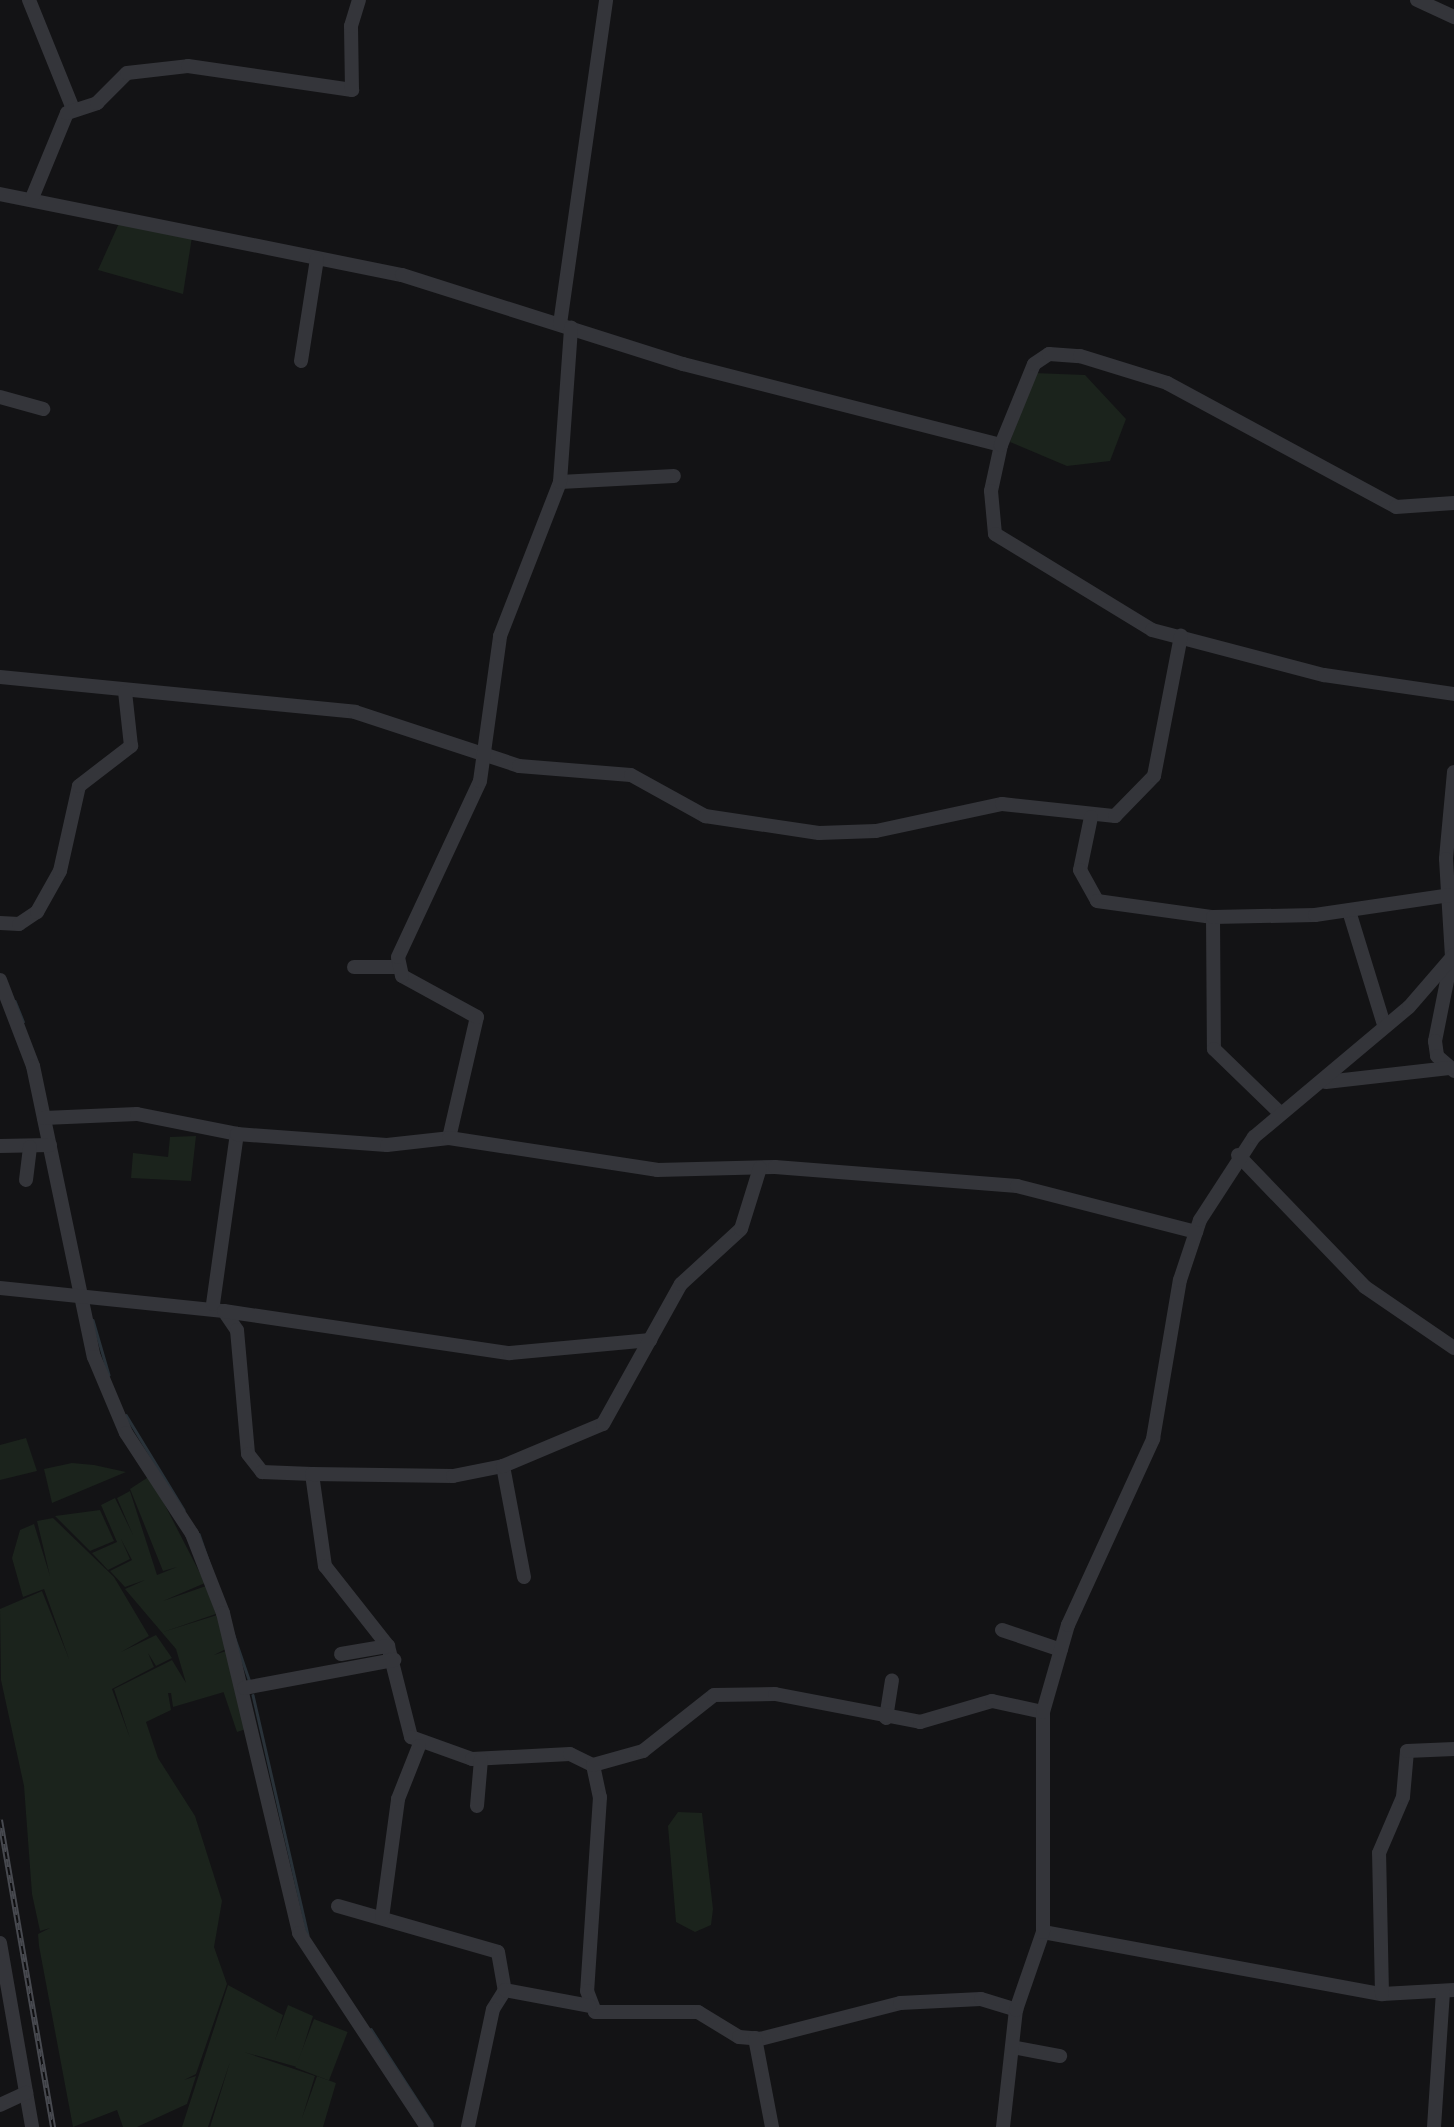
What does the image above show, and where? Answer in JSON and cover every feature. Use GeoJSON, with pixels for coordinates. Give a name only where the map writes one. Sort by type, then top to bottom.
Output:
{"type":"FeatureCollection","features":[{"type":"Feature","properties":{"kind":"street"},"geometry":{"type":"LineString","coordinates":[[29,0],[73,109],[32,198]]}},
{"type":"Feature","properties":{"kind":"street"},"geometry":{"type":"LineString","coordinates":[[73,109],[92,106],[121,76],[142,68],[228,70],[352,90],[351,26],[359,0]]}},
{"type":"Feature","properties":{"kind":"street"},"geometry":{"type":"LineString","coordinates":[[398,967],[412,917],[465,826],[484,754],[506,618],[560,482],[566,326],[606,0]]}},
{"type":"Feature","properties":{"kind":"street"},"geometry":{"type":"LineString","coordinates":[[1417,0],[1454,17]]}},
{"type":"Feature","properties":{"kind":"street"},"geometry":{"type":"LineString","coordinates":[[0,194],[402,276],[683,364],[1001,445]]}},
{"type":"Feature","properties":{"kind":"street"},"geometry":{"type":"LineString","coordinates":[[301,361],[317,259]]}},
{"type":"Feature","properties":{"kind":"street"},"geometry":{"type":"LineString","coordinates":[[1454,503],[1396,507],[1167,383],[1080,356],[1049,354],[1034,364],[1001,445],[991,491],[996,534],[1152,630],[1369,684],[1454,694]]}},
{"type":"Feature","properties":{"kind":"street"},"geometry":{"type":"LineString","coordinates":[[0,398],[43,409]]}},
{"type":"Feature","properties":{"kind":"street"},"geometry":{"type":"LineString","coordinates":[[560,482],[674,476]]}},
{"type":"Feature","properties":{"kind":"street"},"geometry":{"type":"LineString","coordinates":[[0,677],[355,712],[551,772],[632,776],[705,816],[782,830],[876,831],[1002,804],[1091,817],[1115,816],[1154,776],[1181,636]]}},
{"type":"Feature","properties":{"kind":"street"},"geometry":{"type":"LineString","coordinates":[[0,923],[19,924],[37,912],[60,871],[79,786],[131,746],[125,692]]}},
{"type":"Feature","properties":{"kind":"street"},"geometry":{"type":"LineString","coordinates":[[1326,1082],[1451,1070],[1435,1041],[1453,956],[1450,895],[1454,772]]}},
{"type":"Feature","properties":{"kind":"street"},"geometry":{"type":"LineString","coordinates":[[1091,817],[1080,870],[1096,901],[1213,917],[1349,911],[1450,895]]}},
{"type":"Feature","properties":{"kind":"street"},"geometry":{"type":"LineString","coordinates":[[1349,911],[1384,1025]]}},
{"type":"Feature","properties":{"kind":"street"},"geometry":{"type":"LineString","coordinates":[[1213,917],[1214,1049],[1280,1112]]}},
{"type":"Feature","properties":{"kind":"street"},"geometry":{"type":"LineString","coordinates":[[1003,2127],[1016,2010],[1043,1932],[1043,1712],[1061,1650],[1153,1439],[1180,1280],[1196,1232],[1238,1155],[1280,1112],[1326,1082],[1453,956]]}},
{"type":"Feature","properties":{"kind":"street"},"geometry":{"type":"LineString","coordinates":[[354,967],[398,967],[477,1017],[449,1138]]}},
{"type":"Feature","properties":{"kind":"street"},"geometry":{"type":"LineString","coordinates":[[0,980],[26,1037],[48,1118],[50,1145],[87,1295],[104,1386],[192,1534],[248,1687],[299,1933],[427,2127]]}},
{"type":"Feature","properties":{"kind":"street"},"geometry":{"type":"LineString","coordinates":[[48,1118],[137,1114],[237,1134],[387,1144],[449,1138],[657,1170],[760,1168],[1018,1186],[1196,1232]]}},
{"type":"Feature","properties":{"kind":"street"},"geometry":{"type":"LineString","coordinates":[[237,1134],[219,1308],[236,1330],[254,1468],[312,1474],[452,1476],[502,1466],[603,1424],[681,1284],[742,1229],[760,1168]]}},
{"type":"Feature","properties":{"kind":"street"},"geometry":{"type":"LineString","coordinates":[[0,1146],[50,1145]]}},
{"type":"Feature","properties":{"kind":"street"},"geometry":{"type":"LineString","coordinates":[[26,1180],[30,1146]]}},
{"type":"Feature","properties":{"kind":"street"},"geometry":{"type":"LineString","coordinates":[[1238,1155],[1365,1287],[1454,1348]]}},
{"type":"Feature","properties":{"kind":"street"},"geometry":{"type":"LineString","coordinates":[[0,1288],[219,1308],[510,1354],[650,1340]]}},
{"type":"Feature","properties":{"kind":"street"},"geometry":{"type":"LineString","coordinates":[[502,1466],[524,1577]]}},
{"type":"Feature","properties":{"kind":"street"},"geometry":{"type":"LineString","coordinates":[[312,1474],[326,1566],[391,1653],[419,1746],[398,1799],[382,1918]]}},
{"type":"Feature","properties":{"kind":"street"},"geometry":{"type":"LineString","coordinates":[[1002,1630],[1061,1650]]}},
{"type":"Feature","properties":{"kind":"street"},"geometry":{"type":"LineString","coordinates":[[248,1687],[391,1653]]}},
{"type":"Feature","properties":{"kind":"street"},"geometry":{"type":"LineString","coordinates":[[341,1654],[391,1653]]}},
{"type":"Feature","properties":{"kind":"street"},"geometry":{"type":"LineString","coordinates":[[886,1718],[892,1680]]}},
{"type":"Feature","properties":{"kind":"street"},"geometry":{"type":"LineString","coordinates":[[419,1746],[481,1759],[570,1754],[593,1766],[643,1751],[714,1695],[775,1694],[920,1722],[992,1701],[1043,1712]]}},
{"type":"Feature","properties":{"kind":"street"},"geometry":{"type":"LineString","coordinates":[[1382,1994],[1378,1852],[1402,1797],[1407,1752],[1454,1748]]}},
{"type":"Feature","properties":{"kind":"street"},"geometry":{"type":"LineString","coordinates":[[477,1806],[481,1759]]}},
{"type":"Feature","properties":{"kind":"street"},"geometry":{"type":"LineString","coordinates":[[590,2006],[589,1870],[600,1797],[593,1766]]}},
{"type":"Feature","properties":{"kind":"street"},"geometry":{"type":"LineString","coordinates":[[338,1906],[493,1948],[504,1962],[505,1990],[493,2009],[468,2127]]}},
{"type":"Feature","properties":{"kind":"street"},"geometry":{"type":"LineString","coordinates":[[1043,1932],[1382,1994],[1449,1991],[1434,2127]]}},
{"type":"Feature","properties":{"kind":"street"},"geometry":{"type":"LineString","coordinates":[[0,1943],[32,2127]]}},
{"type":"Feature","properties":{"kind":"street"},"geometry":{"type":"LineString","coordinates":[[505,1990],[590,2006],[604,2016],[710,2014],[739,2037],[755,2038],[900,2003],[981,1999],[1016,2010]]}},
{"type":"Feature","properties":{"kind":"street"},"geometry":{"type":"LineString","coordinates":[[755,2038],[772,2127]]}},
{"type":"Feature","properties":{"kind":"street"},"geometry":{"type":"LineString","coordinates":[[1012,2047],[1060,2056]]}},
{"type":"Feature","properties":{"kind":"street"},"geometry":{"type":"LineString","coordinates":[[0,2105],[26,2093]]}},
{"type":"Feature","properties":{"kind":"shaded area"},"geometry":{"type":"Polygon","coordinates":[[[120,221],[192,237],[183,294],[98,270],[120,221]]]}},
{"type":"Feature","properties":{"kind":"shaded area"},"geometry":{"type":"Polygon","coordinates":[[[1034,373],[1085,375],[1126,419],[1110,461],[1067,466],[1010,442],[1034,373]]]}},
{"type":"Feature","properties":{"kind":"shaded area"},"geometry":{"type":"Polygon","coordinates":[[[196,1136],[191,1181],[131,1178],[133,1153],[168,1157],[170,1137],[196,1136]]]}},
{"type":"Feature","properties":{"kind":"shaded area"},"geometry":{"type":"Polygon","coordinates":[[[26,1438],[37,1471],[0,1480],[0,1445],[26,1438]]]}},
{"type":"Feature","properties":{"kind":"shaded area"},"geometry":{"type":"Polygon","coordinates":[[[72,1463],[126,1472],[52,1503],[44,1469],[72,1463]]]}},
{"type":"Feature","properties":{"kind":"shaded area"},"geometry":{"type":"Polygon","coordinates":[[[150,1476],[205,1583],[163,1601],[206,1586],[216,1614],[163,1632],[217,1615],[228,1648],[214,1655],[229,1650],[252,1727],[237,1732],[224,1692],[173,1707],[168,1693],[171,1710],[146,1722],[158,1758],[195,1816],[222,1901],[214,1947],[227,1984],[196,2074],[184,2080],[196,2076],[187,2104],[137,2127],[123,2127],[117,2110],[73,2127],[39,1946],[38,1934],[50,1928],[40,1931],[32,1894],[24,1786],[1,1680],[0,1609],[42,1591],[69,1659],[44,1589],[23,1597],[12,1558],[20,1530],[34,1524],[50,1576],[37,1521],[53,1518],[114,1577],[149,1636],[121,1652],[156,1635],[172,1658],[156,1666],[148,1653],[154,1667],[112,1689],[130,1738],[114,1689],[172,1660],[186,1683],[176,1649],[125,1589],[145,1580],[125,1587],[110,1571],[132,1560],[121,1539],[130,1559],[108,1570],[92,1553],[117,1542],[101,1505],[115,1498],[133,1535],[117,1498],[130,1491],[157,1575],[177,1567],[163,1571],[130,1489],[150,1476]]]}},
{"type":"Feature","properties":{"kind":"shaded area"},"geometry":{"type":"Polygon","coordinates":[[[100,1510],[114,1541],[90,1551],[55,1516],[100,1510]]]}},
{"type":"Feature","properties":{"kind":"shaded area"},"geometry":{"type":"Polygon","coordinates":[[[678,1812],[702,1813],[713,1909],[711,1925],[695,1932],[676,1922],[668,1826],[678,1812]]]}},
{"type":"Feature","properties":{"kind":"shaded area"},"geometry":{"type":"Polygon","coordinates":[[[228,1985],[283,2015],[275,2040],[288,2005],[313,2016],[297,2067],[244,2052],[315,2076],[302,2118],[317,2076],[336,2083],[323,2127],[210,2127],[230,2062],[208,2127],[182,2127],[228,1985]]]}},
{"type":"Feature","properties":{"kind":"shaded area"},"geometry":{"type":"Polygon","coordinates":[[[314,2019],[348,2032],[329,2080],[295,2068],[314,2019]]]}},
{"type":"Feature","properties":{"kind":"waterway"},"geometry":{"type":"LineString","coordinates":[[15,1001],[23,1021]]}},
{"type":"Feature","properties":{"kind":"waterway"},"geometry":{"type":"LineString","coordinates":[[93,1320],[109,1375]]}},
{"type":"Feature","properties":{"kind":"waterway"},"geometry":{"type":"LineString","coordinates":[[126,1415],[184,1510]]}},
{"type":"Feature","properties":{"kind":"waterway"},"geometry":{"type":"LineString","coordinates":[[199,1534],[250,1682]]}},
{"type":"Feature","properties":{"kind":"waterway"},"geometry":{"type":"LineString","coordinates":[[253,1695],[308,1935]]}},
{"type":"Feature","properties":{"kind":"waterway"},"geometry":{"type":"LineString","coordinates":[[371,2029],[432,2123]]}},
{"type":"Feature","properties":{"kind":"railway"},"geometry":{"type":"LineString","coordinates":[[0,1820],[53,2127]]}}]}
